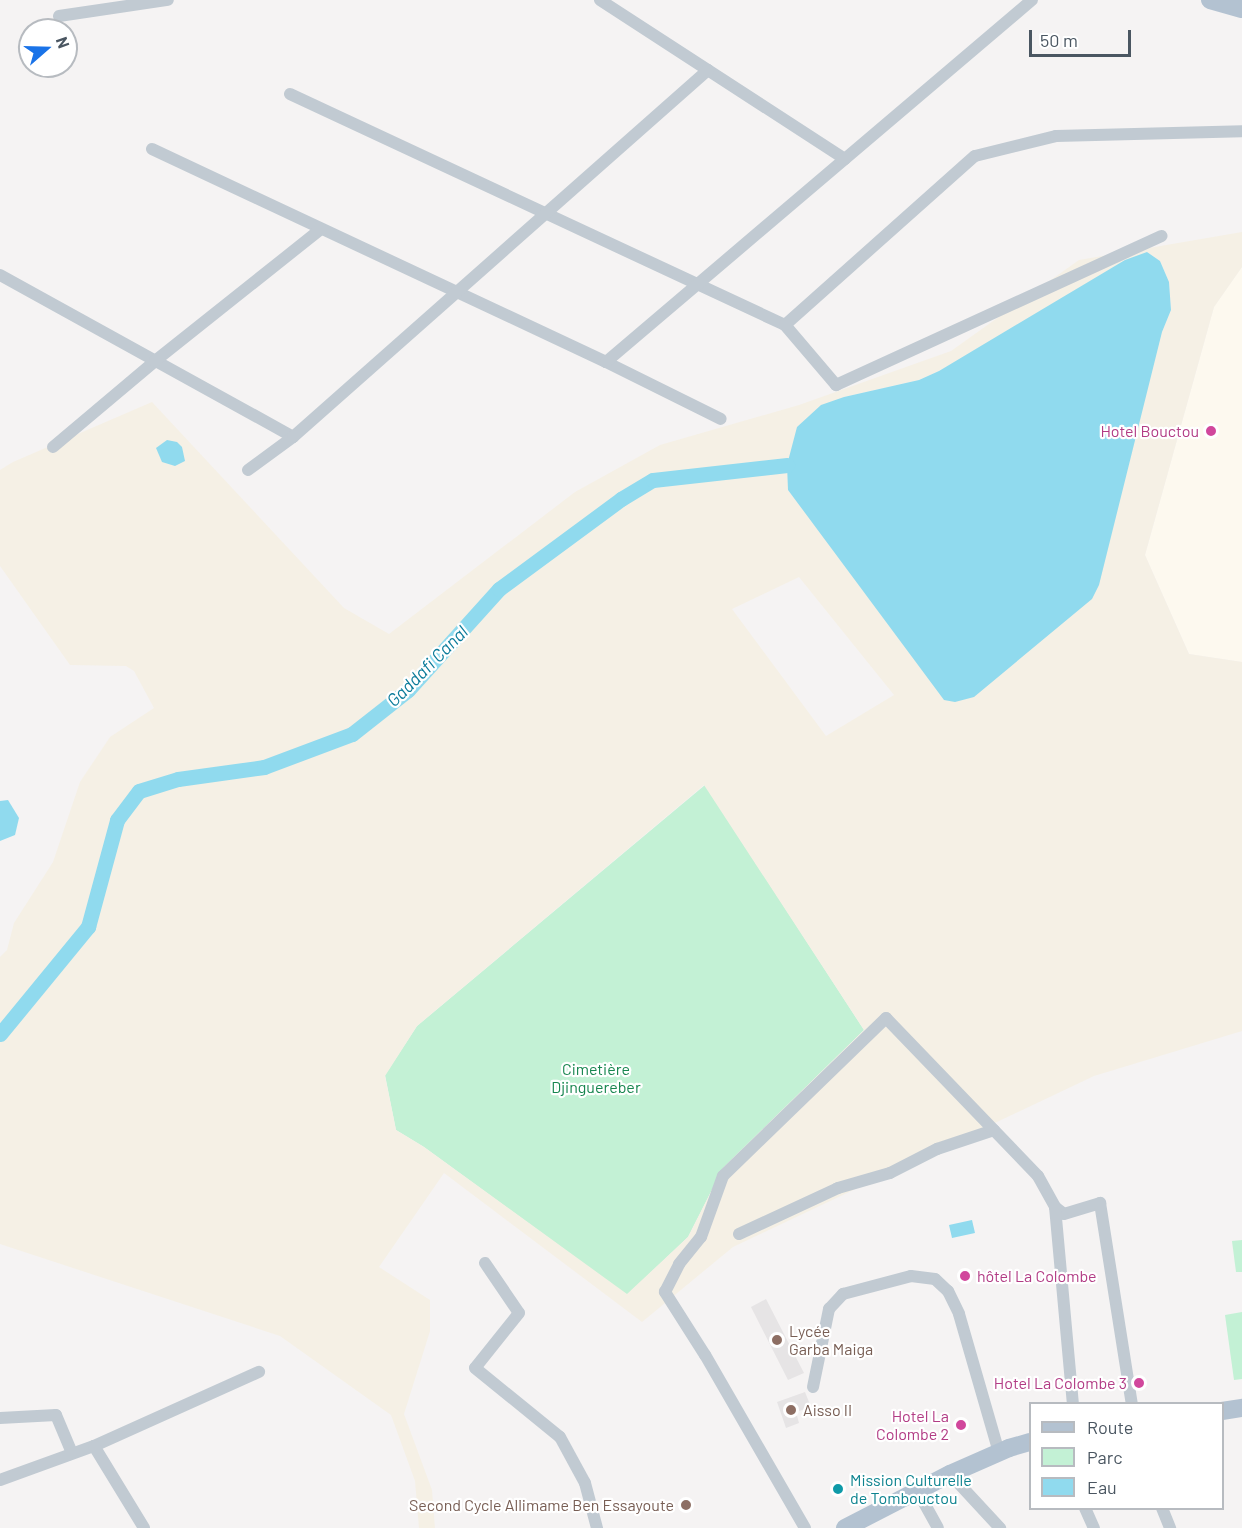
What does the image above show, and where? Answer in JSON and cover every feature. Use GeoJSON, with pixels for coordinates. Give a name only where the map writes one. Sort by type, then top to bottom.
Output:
{"type":"FeatureCollection","features":[{"type":"Feature","properties":{"kind":"main road"},"geometry":{"type":"LineString","coordinates":[[1210,0],[1242,9]]}},
{"type":"Feature","properties":{"kind":"main road"},"geometry":{"type":"LineString","coordinates":[[1224,1411],[1242,1408]]}},
{"type":"Feature","properties":{"kind":"main road"},"geometry":{"type":"LineString","coordinates":[[854,1526],[950,1474],[1029,1442]]}},
{"type":"Feature","properties":{"kind":"street"},"geometry":{"type":"LineString","coordinates":[[59,16],[168,0]]}},
{"type":"Feature","properties":{"kind":"street"},"geometry":{"type":"LineString","coordinates":[[600,0],[845,159]]}},
{"type":"Feature","properties":{"kind":"street"},"geometry":{"type":"LineString","coordinates":[[606,362],[1032,0]]}},
{"type":"Feature","properties":{"kind":"street"},"geometry":{"type":"LineString","coordinates":[[248,470],[293,437],[708,70]]}},
{"type":"Feature","properties":{"kind":"street"},"geometry":{"type":"LineString","coordinates":[[290,94],[784,325],[836,385],[1162,236]]}},
{"type":"Feature","properties":{"kind":"street"},"geometry":{"type":"LineString","coordinates":[[784,325],[975,156],[1056,136],[1242,131]]}},
{"type":"Feature","properties":{"kind":"street"},"geometry":{"type":"LineString","coordinates":[[152,149],[606,362],[721,419]]}},
{"type":"Feature","properties":{"kind":"street"},"geometry":{"type":"LineString","coordinates":[[53,447],[155,361],[321,229]]}},
{"type":"Feature","properties":{"kind":"street"},"geometry":{"type":"LineString","coordinates":[[0,275],[293,437]]}},
{"type":"Feature","properties":{"kind":"street"},"geometry":{"type":"LineString","coordinates":[[805,1528],[705,1355],[665,1292],[679,1264],[701,1236],[723,1176],[886,1018],[1038,1176],[1055,1207],[1064,1214],[1100,1203],[1132,1402]]}},
{"type":"Feature","properties":{"kind":"street"},"geometry":{"type":"LineString","coordinates":[[739,1234],[837,1188],[890,1173],[937,1149],[994,1130]]}},
{"type":"Feature","properties":{"kind":"street"},"geometry":{"type":"LineString","coordinates":[[1055,1207],[1073,1402]]}},
{"type":"Feature","properties":{"kind":"street"},"geometry":{"type":"LineString","coordinates":[[485,1263],[519,1313],[476,1368],[560,1437],[585,1483],[597,1528]]}},
{"type":"Feature","properties":{"kind":"street"},"geometry":{"type":"LineString","coordinates":[[813,1387],[830,1309],[843,1294],[911,1276],[935,1279],[948,1291],[959,1314],[999,1453]]}},
{"type":"Feature","properties":{"kind":"street"},"geometry":{"type":"LineString","coordinates":[[0,1480],[94,1446],[259,1372]]}},
{"type":"Feature","properties":{"kind":"street"},"geometry":{"type":"LineString","coordinates":[[0,1418],[56,1415],[72,1453]]}},
{"type":"Feature","properties":{"kind":"street"},"geometry":{"type":"LineString","coordinates":[[94,1446],[144,1528]]}},
{"type":"Feature","properties":{"kind":"street"},"geometry":{"type":"LineString","coordinates":[[950,1474],[1000,1528]]}},
{"type":"Feature","properties":{"kind":"street"},"geometry":{"type":"LineString","coordinates":[[917,1490],[938,1528]]}},
{"type":"Feature","properties":{"kind":"street"},"geometry":{"type":"LineString","coordinates":[[1085,1510],[1094,1528]]}},
{"type":"Feature","properties":{"kind":"street"},"geometry":{"type":"LineString","coordinates":[[1162,1510],[1170,1528]]}},
{"type":"Feature","properties":{"kind":"shaded area","name":"Hotel Bouctou"},"geometry":{"type":"Polygon","coordinates":[[[1242,267],[1242,662],[1189,654],[1145,555],[1214,307],[1242,267]]]}},
{"type":"Feature","properties":{"kind":"shaded area","name":"Lycée Garba Maiga"},"geometry":{"type":"Polygon","coordinates":[[[766,1299],[804,1373],[788,1380],[751,1307],[766,1299]]]}},
{"type":"Feature","properties":{"kind":"shaded area","name":"Aisso II"},"geometry":{"type":"Polygon","coordinates":[[[805,1392],[811,1407],[796,1412],[799,1423],[786,1428],[777,1402],[805,1392]]]}},
{"type":"Feature","properties":{"kind":"green space","name":"Cimetière Djinguereber"},"geometry":{"type":"Polygon","coordinates":[[[705,785],[864,1030],[723,1168],[688,1237],[627,1295],[424,1147],[396,1130],[385,1075],[417,1026],[705,785]]]}},
{"type":"Feature","properties":{"kind":"green space"},"geometry":{"type":"Polygon","coordinates":[[[1242,1240],[1242,1272],[1236,1272],[1232,1241],[1242,1240]]]}},
{"type":"Feature","properties":{"kind":"green space"},"geometry":{"type":"Polygon","coordinates":[[[1242,1312],[1242,1379],[1234,1380],[1225,1315],[1242,1312]]]}},
{"type":"Feature","properties":{"kind":"sand"},"geometry":{"type":"Polygon","coordinates":[[[1242,232],[1242,267],[1214,307],[1145,555],[1189,654],[1242,662],[1242,1031],[1094,1076],[733,1247],[642,1322],[444,1173],[379,1267],[430,1300],[430,1331],[404,1414],[432,1490],[435,1528],[419,1528],[415,1481],[391,1415],[280,1336],[0,1244],[0,957],[7,950],[14,923],[53,862],[80,782],[110,737],[154,708],[134,671],[126,666],[70,665],[0,566],[0,470],[13,462],[152,402],[344,608],[389,634],[575,492],[660,445],[799,405],[951,351],[1079,260],[1242,232]],[[1147,252],[939,371],[919,380],[844,397],[788,490],[803,509],[1162,332],[1171,310],[1169,282],[1160,261],[1147,252]],[[799,577],[732,609],[826,736],[894,695],[799,577]],[[704,785],[417,1026],[385,1076],[396,1130],[424,1147],[627,1294],[688,1237],[723,1168],[864,1030],[704,785]]]}},
{"type":"Feature","properties":{"kind":"water"},"geometry":{"type":"Polygon","coordinates":[[[1147,252],[1160,261],[1169,282],[1171,310],[1162,332],[1099,585],[1092,599],[974,697],[955,702],[944,700],[788,490],[787,465],[797,427],[821,405],[844,397],[919,380],[939,371],[1125,260],[1147,252]]]}},
{"type":"Feature","properties":{"kind":"water"},"geometry":{"type":"Polygon","coordinates":[[[167,440],[177,442],[182,447],[185,461],[175,466],[162,462],[156,448],[167,440]]]}},
{"type":"Feature","properties":{"kind":"water"},"geometry":{"type":"Polygon","coordinates":[[[8,800],[19,818],[15,835],[0,841],[0,801],[8,800]]]}},
{"type":"Feature","properties":{"kind":"water"},"geometry":{"type":"Polygon","coordinates":[[[972,1220],[975,1233],[952,1238],[949,1225],[972,1220]]]}},
{"type":"Feature","properties":{"kind":"waterway","name":"Gaddafi Canal"},"geometry":{"type":"LineString","coordinates":[[0,1034],[88,927],[117,820],[139,791],[178,779],[264,767],[352,734],[408,690],[499,589],[621,499],[653,480],[787,465]]}},
{"type":"Feature","properties":{"kind":"place","name":"Hotel Bouctou"},"geometry":{"type":"Point","coordinates":[1211,431]}},
{"type":"Feature","properties":{"kind":"place","name":"hôtel La Colombe"},"geometry":{"type":"Point","coordinates":[965,1276]}},
{"type":"Feature","properties":{"kind":"place","name":"Lycée Garba Maiga"},"geometry":{"type":"Point","coordinates":[777,1340]}},
{"type":"Feature","properties":{"kind":"place","name":"Hotel La Colombe 3"},"geometry":{"type":"Point","coordinates":[1139,1383]}},
{"type":"Feature","properties":{"kind":"place","name":"Aisso II"},"geometry":{"type":"Point","coordinates":[791,1410]}},
{"type":"Feature","properties":{"kind":"place","name":"Hotel La Colombe 2"},"geometry":{"type":"Point","coordinates":[961,1425]}},
{"type":"Feature","properties":{"kind":"place","name":"Mission Culturelle de Tombouctou"},"geometry":{"type":"Point","coordinates":[838,1489]}},
{"type":"Feature","properties":{"kind":"place","name":"Second Cycle Allimame Ben Essayoute"},"geometry":{"type":"Point","coordinates":[686,1505]}}]}
